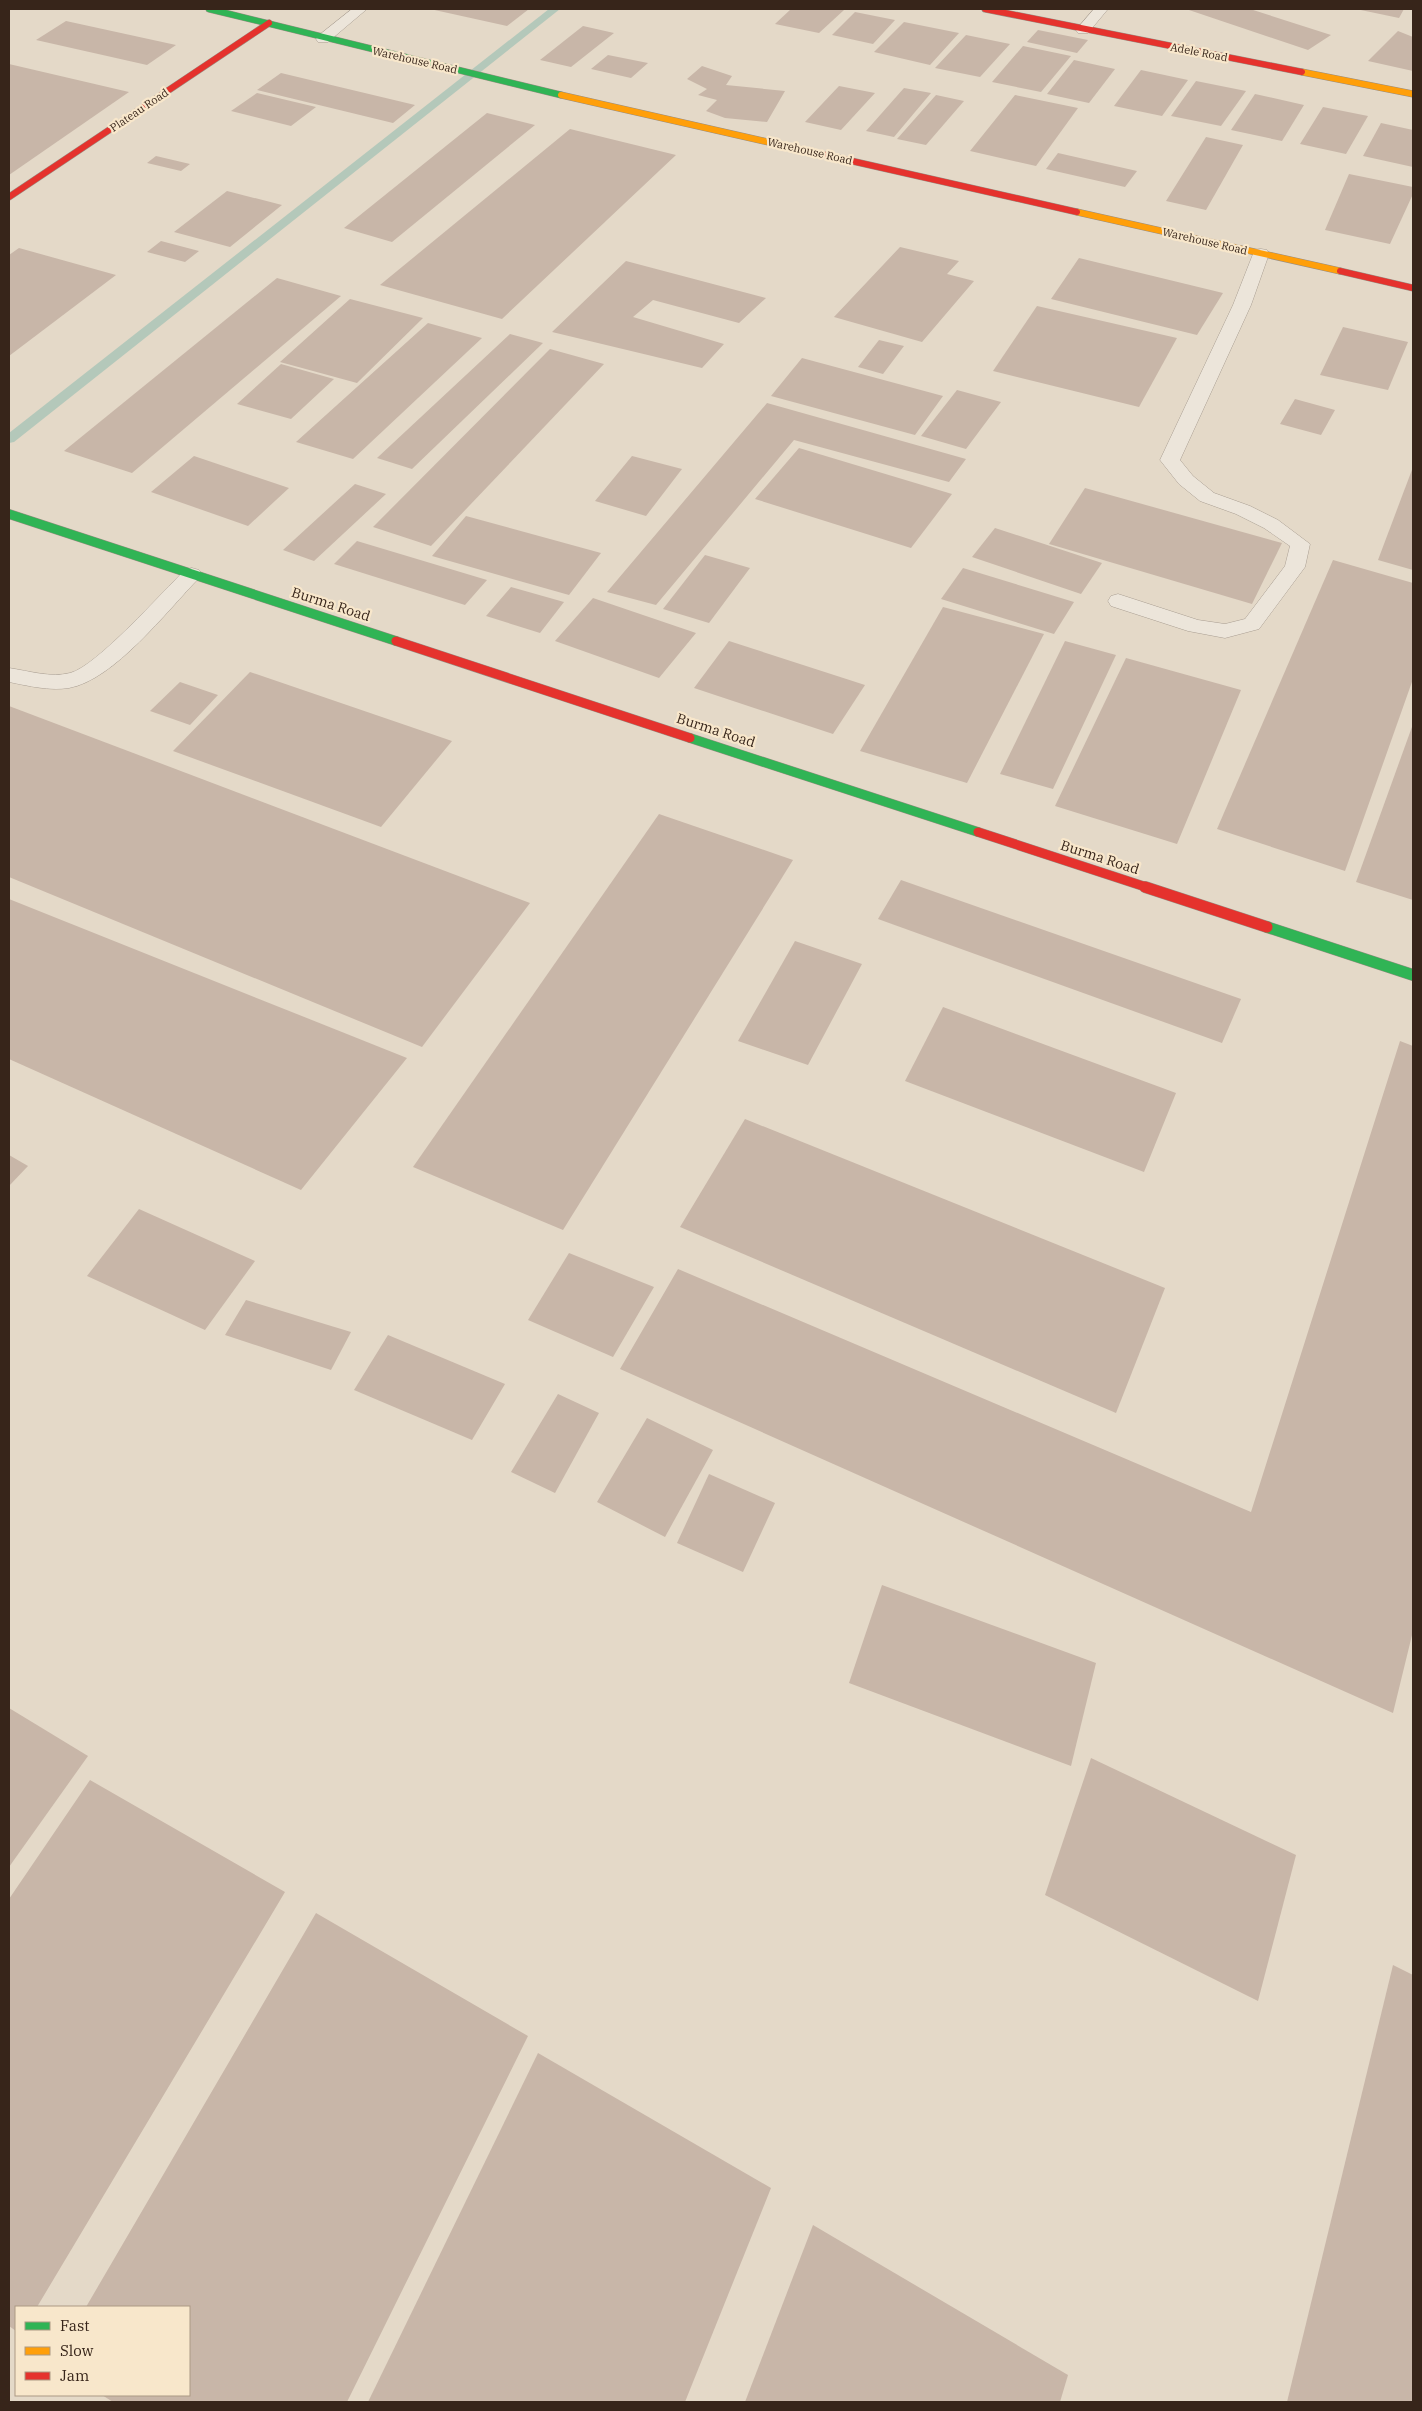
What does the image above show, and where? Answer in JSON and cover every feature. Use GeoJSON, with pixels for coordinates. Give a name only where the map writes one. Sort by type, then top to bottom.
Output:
{"type":"FeatureCollection","features":[{"type":"Feature","properties":{"kind":"street","name":"Warehouse Road"},"geometry":{"type":"LineString","coordinates":[[208,9],[501,82],[1413,288]]}},
{"type":"Feature","properties":{"kind":"street"},"geometry":{"type":"LineString","coordinates":[[323,39],[360,9]]}},
{"type":"Feature","properties":{"kind":"street","name":"Adele Road"},"geometry":{"type":"LineString","coordinates":[[985,9],[1083,30],[1413,94]]}},
{"type":"Feature","properties":{"kind":"street"},"geometry":{"type":"LineString","coordinates":[[1083,30],[1101,9]]}},
{"type":"Feature","properties":{"kind":"street","name":"Plateau Road"},"geometry":{"type":"LineString","coordinates":[[9,197],[269,23]]}},
{"type":"Feature","properties":{"kind":"street"},"geometry":{"type":"LineString","coordinates":[[1118,602],[1195,626],[1225,631],[1252,624],[1295,567],[1300,544],[1271,524],[1243,510],[1207,497],[1186,480],[1170,460],[1242,305],[1261,254]]}},
{"type":"Feature","properties":{"kind":"street","name":"Burma Road"},"geometry":{"type":"LineString","coordinates":[[9,514],[1413,975]]}},
{"type":"Feature","properties":{"kind":"street"},"geometry":{"type":"LineString","coordinates":[[9,675],[56,683],[83,678],[110,655],[192,574]]}},
{"type":"Feature","properties":{"kind":"building"},"geometry":{"type":"Polygon","coordinates":[[[430,9],[529,9],[507,26],[430,9]]]}},
{"type":"Feature","properties":{"kind":"building"},"geometry":{"type":"Polygon","coordinates":[[[791,9],[844,10],[819,33],[775,24],[791,9]]]}},
{"type":"Feature","properties":{"kind":"building"},"geometry":{"type":"Polygon","coordinates":[[[1186,9],[1250,9],[1331,35],[1308,50],[1186,9]]]}},
{"type":"Feature","properties":{"kind":"building"},"geometry":{"type":"Polygon","coordinates":[[[1356,9],[1404,9],[1399,18],[1356,9]]]}},
{"type":"Feature","properties":{"kind":"building"},"geometry":{"type":"Polygon","coordinates":[[[855,12],[895,20],[873,44],[832,35],[855,12]]]}},
{"type":"Feature","properties":{"kind":"building"},"geometry":{"type":"Polygon","coordinates":[[[66,21],[176,45],[147,65],[36,40],[66,21]]]}},
{"type":"Feature","properties":{"kind":"building"},"geometry":{"type":"Polygon","coordinates":[[[904,22],[959,33],[930,65],[874,52],[904,22]]]}},
{"type":"Feature","properties":{"kind":"building"},"geometry":{"type":"Polygon","coordinates":[[[583,26],[614,33],[571,67],[540,60],[583,26]]]}},
{"type":"Feature","properties":{"kind":"building"},"geometry":{"type":"Polygon","coordinates":[[[1038,30],[1088,40],[1077,53],[1027,42],[1038,30]]]}},
{"type":"Feature","properties":{"kind":"building"},"geometry":{"type":"Polygon","coordinates":[[[1398,31],[1413,37],[1413,71],[1368,61],[1398,31]]]}},
{"type":"Feature","properties":{"kind":"building"},"geometry":{"type":"Polygon","coordinates":[[[966,35],[1010,44],[980,77],[935,68],[966,35]]]}},
{"type":"Feature","properties":{"kind":"building"},"geometry":{"type":"Polygon","coordinates":[[[1023,46],[1071,56],[1041,92],[992,82],[1023,46]]]}},
{"type":"Feature","properties":{"kind":"building"},"geometry":{"type":"Polygon","coordinates":[[[608,55],[648,63],[631,78],[591,69],[608,55]]]}},
{"type":"Feature","properties":{"kind":"building"},"geometry":{"type":"Polygon","coordinates":[[[1074,60],[1115,69],[1089,103],[1047,94],[1074,60]]]}},
{"type":"Feature","properties":{"kind":"building"},"geometry":{"type":"Polygon","coordinates":[[[9,64],[129,92],[9,175],[9,64]]]}},
{"type":"Feature","properties":{"kind":"building"},"geometry":{"type":"Polygon","coordinates":[[[702,66],[732,76],[726,85],[785,91],[767,122],[725,118],[706,111],[717,100],[698,95],[707,89],[687,79],[702,66]]]}},
{"type":"Feature","properties":{"kind":"building"},"geometry":{"type":"Polygon","coordinates":[[[1141,70],[1188,80],[1162,116],[1114,106],[1141,70]]]}},
{"type":"Feature","properties":{"kind":"building"},"geometry":{"type":"Polygon","coordinates":[[[281,73],[415,105],[393,123],[257,90],[281,73]]]}},
{"type":"Feature","properties":{"kind":"building"},"geometry":{"type":"Polygon","coordinates":[[[1196,81],[1246,91],[1221,126],[1171,116],[1196,81]]]}},
{"type":"Feature","properties":{"kind":"building"},"geometry":{"type":"Polygon","coordinates":[[[839,86],[875,93],[841,130],[805,122],[839,86]]]}},
{"type":"Feature","properties":{"kind":"building"},"geometry":{"type":"Polygon","coordinates":[[[904,88],[931,93],[894,137],[866,131],[904,88]]]}},
{"type":"Feature","properties":{"kind":"building"},"geometry":{"type":"Polygon","coordinates":[[[257,93],[316,107],[291,126],[231,111],[257,93]]]}},
{"type":"Feature","properties":{"kind":"building"},"geometry":{"type":"Polygon","coordinates":[[[1255,94],[1304,105],[1282,141],[1231,130],[1255,94]]]}},
{"type":"Feature","properties":{"kind":"building"},"geometry":{"type":"Polygon","coordinates":[[[936,95],[964,101],[926,145],[897,139],[936,95]]]}},
{"type":"Feature","properties":{"kind":"building"},"geometry":{"type":"Polygon","coordinates":[[[1015,95],[1078,108],[1036,166],[970,151],[1015,95]]]}},
{"type":"Feature","properties":{"kind":"building"},"geometry":{"type":"Polygon","coordinates":[[[1323,107],[1368,116],[1346,154],[1300,144],[1323,107]]]}},
{"type":"Feature","properties":{"kind":"building"},"geometry":{"type":"Polygon","coordinates":[[[487,113],[535,125],[392,242],[344,228],[487,113]]]}},
{"type":"Feature","properties":{"kind":"building"},"geometry":{"type":"Polygon","coordinates":[[[1381,123],[1413,130],[1413,167],[1363,156],[1381,123]]]}},
{"type":"Feature","properties":{"kind":"building"},"geometry":{"type":"Polygon","coordinates":[[[570,129],[676,155],[502,319],[380,285],[570,129]]]}},
{"type":"Feature","properties":{"kind":"building"},"geometry":{"type":"Polygon","coordinates":[[[1206,137],[1243,145],[1206,210],[1166,201],[1206,137]]]}},
{"type":"Feature","properties":{"kind":"building"},"geometry":{"type":"Polygon","coordinates":[[[1058,153],[1137,171],[1125,187],[1046,169],[1058,153]]]}},
{"type":"Feature","properties":{"kind":"building"},"geometry":{"type":"Polygon","coordinates":[[[156,156],[190,164],[181,171],[147,163],[156,156]]]}},
{"type":"Feature","properties":{"kind":"building"},"geometry":{"type":"Polygon","coordinates":[[[1349,174],[1413,187],[1413,194],[1390,244],[1325,230],[1349,174]]]}},
{"type":"Feature","properties":{"kind":"building"},"geometry":{"type":"Polygon","coordinates":[[[227,191],[282,205],[230,247],[174,232],[227,191]]]}},
{"type":"Feature","properties":{"kind":"building"},"geometry":{"type":"Polygon","coordinates":[[[161,241],[199,251],[185,262],[147,252],[161,241]]]}},
{"type":"Feature","properties":{"kind":"building"},"geometry":{"type":"Polygon","coordinates":[[[900,247],[959,261],[947,274],[974,281],[922,342],[834,317],[900,247]]]}},
{"type":"Feature","properties":{"kind":"building"},"geometry":{"type":"Polygon","coordinates":[[[19,248],[116,275],[9,356],[9,255],[19,248]]]}},
{"type":"Feature","properties":{"kind":"building"},"geometry":{"type":"Polygon","coordinates":[[[1079,258],[1223,293],[1197,335],[1051,299],[1079,258]]]}},
{"type":"Feature","properties":{"kind":"building"},"geometry":{"type":"Polygon","coordinates":[[[626,261],[766,298],[739,323],[653,300],[633,317],[724,344],[702,368],[552,332],[626,261]]]}},
{"type":"Feature","properties":{"kind":"building"},"geometry":{"type":"Polygon","coordinates":[[[277,278],[341,296],[132,473],[64,451],[277,278]]]}},
{"type":"Feature","properties":{"kind":"building"},"geometry":{"type":"Polygon","coordinates":[[[350,299],[423,318],[357,383],[280,362],[350,299]]]}},
{"type":"Feature","properties":{"kind":"building"},"geometry":{"type":"Polygon","coordinates":[[[1037,306],[1177,338],[1139,407],[993,371],[1037,306]]]}},
{"type":"Feature","properties":{"kind":"building"},"geometry":{"type":"Polygon","coordinates":[[[428,323],[482,338],[353,459],[296,442],[428,323]]]}},
{"type":"Feature","properties":{"kind":"building"},"geometry":{"type":"Polygon","coordinates":[[[1343,327],[1408,342],[1388,390],[1320,375],[1343,327]]]}},
{"type":"Feature","properties":{"kind":"building"},"geometry":{"type":"Polygon","coordinates":[[[510,334],[543,343],[412,469],[377,458],[510,334]]]}},
{"type":"Feature","properties":{"kind":"building"},"geometry":{"type":"Polygon","coordinates":[[[879,340],[904,346],[883,374],[858,367],[879,340]]]}},
{"type":"Feature","properties":{"kind":"building"},"geometry":{"type":"Polygon","coordinates":[[[550,349],[604,364],[431,546],[373,527],[550,349]]]}},
{"type":"Feature","properties":{"kind":"building"},"geometry":{"type":"Polygon","coordinates":[[[802,358],[943,396],[915,435],[771,396],[802,358]]]}},
{"type":"Feature","properties":{"kind":"building"},"geometry":{"type":"Polygon","coordinates":[[[281,364],[334,379],[291,419],[237,404],[281,364]]]}},
{"type":"Feature","properties":{"kind":"building"},"geometry":{"type":"Polygon","coordinates":[[[957,390],[1001,402],[966,449],[921,436],[957,390]]]}},
{"type":"Feature","properties":{"kind":"building"},"geometry":{"type":"Polygon","coordinates":[[[1295,399],[1335,410],[1321,435],[1280,424],[1295,399]]]}},
{"type":"Feature","properties":{"kind":"building"},"geometry":{"type":"Polygon","coordinates":[[[767,403],[966,459],[949,482],[794,440],[656,605],[607,592],[767,403]]]}},
{"type":"Feature","properties":{"kind":"building"},"geometry":{"type":"Polygon","coordinates":[[[799,448],[952,494],[911,548],[755,499],[799,448]]]}},
{"type":"Feature","properties":{"kind":"building"},"geometry":{"type":"Polygon","coordinates":[[[194,456],[289,488],[248,526],[151,492],[194,456]]]}},
{"type":"Feature","properties":{"kind":"building"},"geometry":{"type":"Polygon","coordinates":[[[632,456],[682,469],[646,516],[595,501],[632,456]]]}},
{"type":"Feature","properties":{"kind":"building"},"geometry":{"type":"Polygon","coordinates":[[[1413,467],[1413,570],[1378,560],[1413,467]]]}},
{"type":"Feature","properties":{"kind":"building"},"geometry":{"type":"Polygon","coordinates":[[[355,484],[386,494],[314,561],[283,550],[355,484]]]}},
{"type":"Feature","properties":{"kind":"building"},"geometry":{"type":"Polygon","coordinates":[[[1085,488],[1282,543],[1252,604],[1049,544],[1085,488]]]}},
{"type":"Feature","properties":{"kind":"building"},"geometry":{"type":"Polygon","coordinates":[[[466,516],[601,553],[569,595],[432,556],[466,516]]]}},
{"type":"Feature","properties":{"kind":"building"},"geometry":{"type":"Polygon","coordinates":[[[995,528],[1102,563],[1081,594],[972,557],[995,528]]]}},
{"type":"Feature","properties":{"kind":"building"},"geometry":{"type":"Polygon","coordinates":[[[357,541],[487,580],[465,605],[334,564],[357,541]]]}},
{"type":"Feature","properties":{"kind":"building"},"geometry":{"type":"Polygon","coordinates":[[[705,555],[750,568],[709,623],[663,609],[705,555]]]}},
{"type":"Feature","properties":{"kind":"building"},"geometry":{"type":"Polygon","coordinates":[[[1333,560],[1413,583],[1413,679],[1345,871],[1217,829],[1333,560]]]}},
{"type":"Feature","properties":{"kind":"building"},"geometry":{"type":"Polygon","coordinates":[[[963,568],[1074,602],[1054,634],[941,599],[963,568]]]}},
{"type":"Feature","properties":{"kind":"building"},"geometry":{"type":"Polygon","coordinates":[[[511,587],[564,602],[540,633],[486,616],[511,587]]]}},
{"type":"Feature","properties":{"kind":"building"},"geometry":{"type":"Polygon","coordinates":[[[593,598],[696,633],[659,678],[555,641],[593,598]]]}},
{"type":"Feature","properties":{"kind":"building"},"geometry":{"type":"Polygon","coordinates":[[[943,607],[1044,634],[967,783],[860,751],[943,607]]]}},
{"type":"Feature","properties":{"kind":"building"},"geometry":{"type":"Polygon","coordinates":[[[729,641],[865,685],[833,734],[694,688],[729,641]]]}},
{"type":"Feature","properties":{"kind":"building"},"geometry":{"type":"Polygon","coordinates":[[[1065,641],[1116,655],[1053,789],[1000,774],[1065,641]]]}},
{"type":"Feature","properties":{"kind":"building"},"geometry":{"type":"Polygon","coordinates":[[[1126,658],[1241,690],[1177,844],[1055,806],[1126,658]]]}},
{"type":"Feature","properties":{"kind":"building"},"geometry":{"type":"Polygon","coordinates":[[[250,672],[452,741],[381,827],[173,751],[250,672]]]}},
{"type":"Feature","properties":{"kind":"building"},"geometry":{"type":"Polygon","coordinates":[[[180,682],[218,695],[190,725],[150,711],[180,682]]]}},
{"type":"Feature","properties":{"kind":"building"},"geometry":{"type":"Polygon","coordinates":[[[9,706],[530,903],[422,1047],[9,877],[9,706]]]}},
{"type":"Feature","properties":{"kind":"building"},"geometry":{"type":"Polygon","coordinates":[[[1413,724],[1413,900],[1356,882],[1413,724]]]}},
{"type":"Feature","properties":{"kind":"building"},"geometry":{"type":"Polygon","coordinates":[[[659,814],[793,860],[563,1230],[413,1167],[659,814]]]}},
{"type":"Feature","properties":{"kind":"building"},"geometry":{"type":"Polygon","coordinates":[[[901,880],[1241,999],[1222,1043],[878,919],[901,880]]]}},
{"type":"Feature","properties":{"kind":"building"},"geometry":{"type":"Polygon","coordinates":[[[9,899],[407,1058],[301,1190],[9,1059],[9,899]]]}},
{"type":"Feature","properties":{"kind":"building"},"geometry":{"type":"Polygon","coordinates":[[[795,941],[862,964],[808,1065],[738,1041],[795,941]]]}},
{"type":"Feature","properties":{"kind":"building"},"geometry":{"type":"Polygon","coordinates":[[[943,1007],[1176,1093],[1144,1172],[905,1081],[943,1007]]]}},
{"type":"Feature","properties":{"kind":"building"},"geometry":{"type":"Polygon","coordinates":[[[1400,1041],[1413,1046],[1413,1631],[1393,1713],[620,1369],[678,1269],[1251,1512],[1400,1041]]]}},
{"type":"Feature","properties":{"kind":"building"},"geometry":{"type":"Polygon","coordinates":[[[745,1119],[1165,1288],[1116,1413],[680,1227],[745,1119]]]}},
{"type":"Feature","properties":{"kind":"building"},"geometry":{"type":"Polygon","coordinates":[[[9,1155],[28,1166],[9,1186],[9,1155]]]}},
{"type":"Feature","properties":{"kind":"building"},"geometry":{"type":"Polygon","coordinates":[[[139,1209],[255,1261],[205,1330],[87,1276],[139,1209]]]}},
{"type":"Feature","properties":{"kind":"building"},"geometry":{"type":"Polygon","coordinates":[[[569,1253],[654,1287],[613,1357],[528,1320],[569,1253]]]}},
{"type":"Feature","properties":{"kind":"building"},"geometry":{"type":"Polygon","coordinates":[[[246,1300],[351,1332],[331,1370],[225,1335],[246,1300]]]}},
{"type":"Feature","properties":{"kind":"building"},"geometry":{"type":"Polygon","coordinates":[[[388,1335],[505,1384],[472,1440],[354,1390],[388,1335]]]}},
{"type":"Feature","properties":{"kind":"building"},"geometry":{"type":"Polygon","coordinates":[[[558,1394],[599,1413],[555,1493],[511,1472],[558,1394]]]}},
{"type":"Feature","properties":{"kind":"building"},"geometry":{"type":"Polygon","coordinates":[[[647,1418],[713,1450],[665,1537],[597,1502],[647,1418]]]}},
{"type":"Feature","properties":{"kind":"building"},"geometry":{"type":"Polygon","coordinates":[[[709,1474],[775,1503],[743,1572],[677,1543],[709,1474]]]}},
{"type":"Feature","properties":{"kind":"building"},"geometry":{"type":"Polygon","coordinates":[[[882,1585],[1096,1663],[1071,1766],[849,1683],[882,1585]]]}},
{"type":"Feature","properties":{"kind":"building"},"geometry":{"type":"Polygon","coordinates":[[[9,1708],[88,1756],[9,1867],[9,1708]]]}},
{"type":"Feature","properties":{"kind":"building"},"geometry":{"type":"Polygon","coordinates":[[[1091,1758],[1296,1855],[1258,2001],[1045,1895],[1091,1758]]]}},
{"type":"Feature","properties":{"kind":"building"},"geometry":{"type":"Polygon","coordinates":[[[90,1780],[285,1892],[38,2306],[15,2306],[15,2330],[9,2326],[9,1899],[90,1780]]]}},
{"type":"Feature","properties":{"kind":"building"},"geometry":{"type":"Polygon","coordinates":[[[316,1913],[528,2036],[347,2402],[113,2402],[104,2396],[190,2396],[190,2306],[87,2306],[316,1913]]]}},
{"type":"Feature","properties":{"kind":"building"},"geometry":{"type":"Polygon","coordinates":[[[1393,1965],[1413,1975],[1413,2402],[1287,2402],[1393,1965]]]}},
{"type":"Feature","properties":{"kind":"building"},"geometry":{"type":"Polygon","coordinates":[[[538,2053],[771,2188],[685,2402],[368,2402],[538,2053]]]}},
{"type":"Feature","properties":{"kind":"building"},"geometry":{"type":"Polygon","coordinates":[[[813,2225],[1068,2375],[1060,2402],[745,2402],[813,2225]]]}},
{"type":"Feature","properties":{"kind":"waterway"},"geometry":{"type":"LineString","coordinates":[[9,439],[555,9]]}},
{"type":"Feature","properties":{"kind":"traffic: fast"},"geometry":{"type":"LineString","coordinates":[[209,9],[561,95]]}},
{"type":"Feature","properties":{"kind":"traffic: fast"},"geometry":{"type":"LineString","coordinates":[[9,514],[396,641]]}},
{"type":"Feature","properties":{"kind":"traffic: fast"},"geometry":{"type":"LineString","coordinates":[[690,738],[978,832]]}},
{"type":"Feature","properties":{"kind":"traffic: fast"},"geometry":{"type":"LineString","coordinates":[[1267,927],[1413,975]]}},
{"type":"Feature","properties":{"kind":"traffic: slow"},"geometry":{"type":"LineString","coordinates":[[1302,72],[1413,94]]}},
{"type":"Feature","properties":{"kind":"traffic: slow"},"geometry":{"type":"LineString","coordinates":[[561,95],[812,152]]}},
{"type":"Feature","properties":{"kind":"traffic: slow"},"geometry":{"type":"LineString","coordinates":[[1077,212],[1340,271]]}},
{"type":"Feature","properties":{"kind":"traffic: jam"},"geometry":{"type":"LineString","coordinates":[[985,9],[1302,72]]}},
{"type":"Feature","properties":{"kind":"traffic: jam"},"geometry":{"type":"LineString","coordinates":[[9,197],[269,23]]}},
{"type":"Feature","properties":{"kind":"traffic: jam"},"geometry":{"type":"LineString","coordinates":[[812,152],[1077,212]]}},
{"type":"Feature","properties":{"kind":"traffic: jam"},"geometry":{"type":"LineString","coordinates":[[1340,271],[1413,288]]}},
{"type":"Feature","properties":{"kind":"traffic: jam"},"geometry":{"type":"LineString","coordinates":[[396,641],[690,738]]}},
{"type":"Feature","properties":{"kind":"traffic: jam"},"geometry":{"type":"LineString","coordinates":[[978,832],[1267,927]]}}]}
